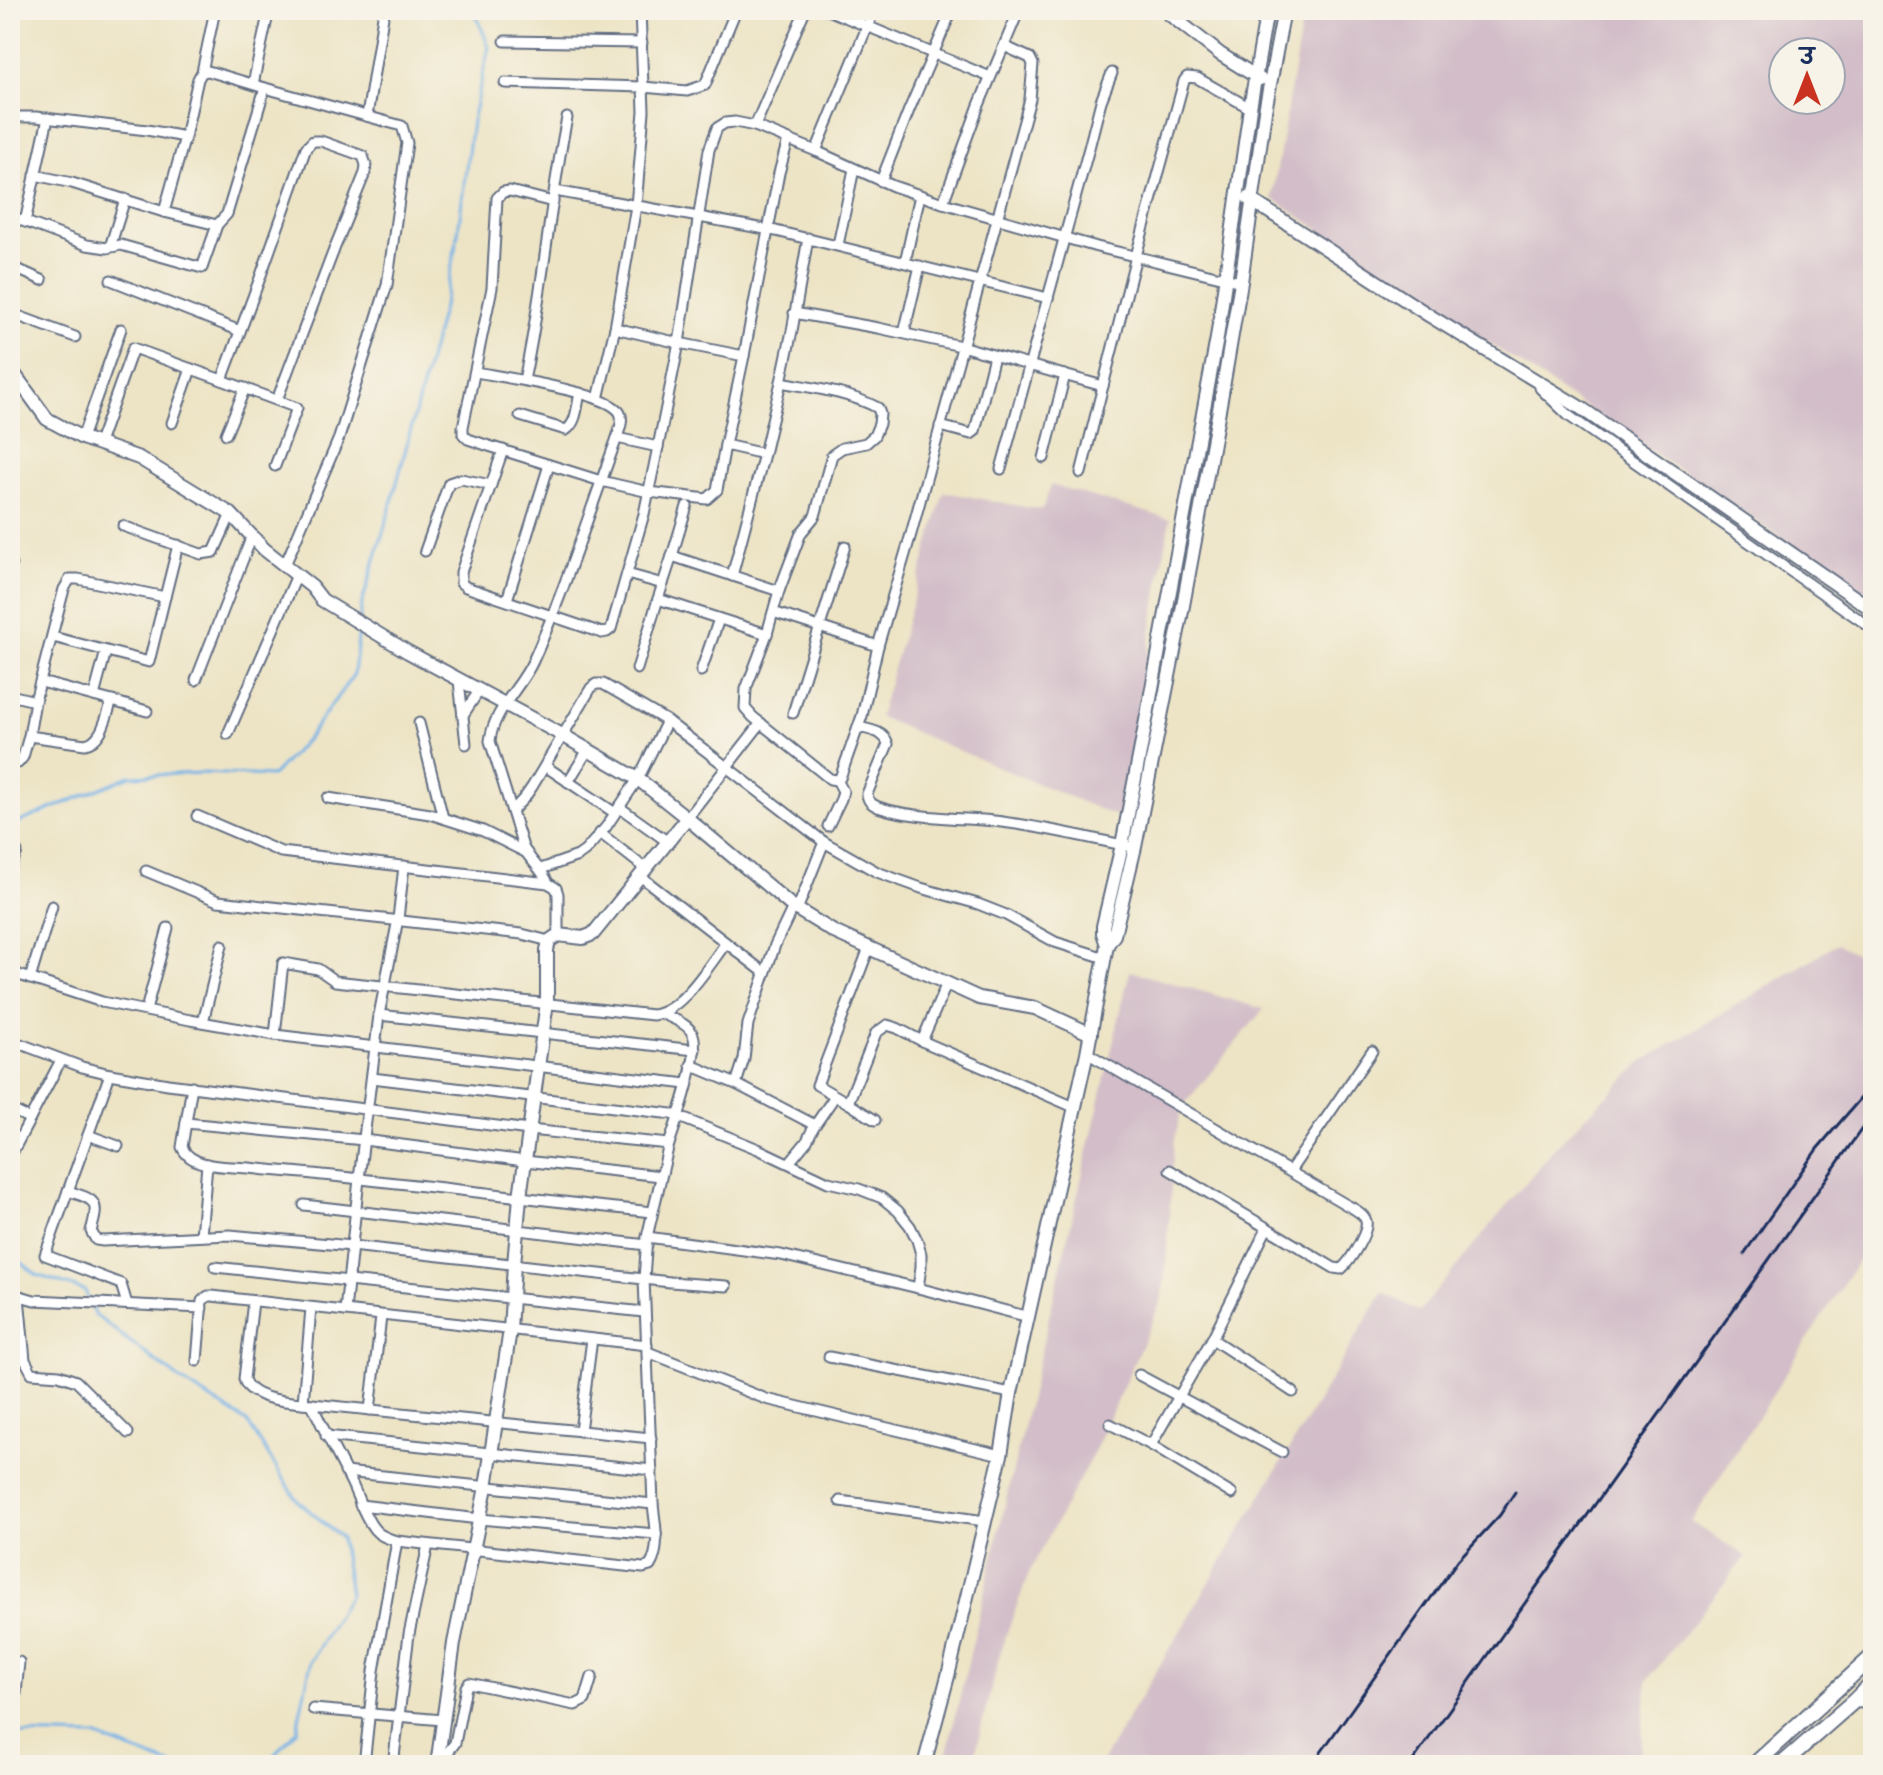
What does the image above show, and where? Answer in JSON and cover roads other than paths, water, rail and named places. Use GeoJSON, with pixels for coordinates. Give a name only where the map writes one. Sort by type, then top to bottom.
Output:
{"type":"FeatureCollection","features":[{"type":"Feature","properties":{"kind":"main road"},"geometry":{"type":"LineString","coordinates":[[1164,10],[1220,54],[1270,84]]}},
{"type":"Feature","properties":{"kind":"main road"},"geometry":{"type":"LineString","coordinates":[[1106,951],[1103,926],[1122,845],[1205,405],[1267,10]]}},
{"type":"Feature","properties":{"kind":"main road"},"geometry":{"type":"LineString","coordinates":[[924,1765],[1001,1455],[1011,1393],[1087,1053],[1106,951],[1114,935],[1135,847],[1182,611],[1241,282],[1284,10]]}},
{"type":"Feature","properties":{"kind":"main road"},"geometry":{"type":"LineString","coordinates":[[1239,192],[1581,408],[1873,610]]}},
{"type":"Feature","properties":{"kind":"main road"},"geometry":{"type":"LineString","coordinates":[[10,368],[15,383],[47,419],[82,438],[139,458],[231,514],[312,587],[322,600],[459,681],[638,779],[795,908],[834,932],[979,998],[1035,1008],[1091,1034]]}},
{"type":"Feature","properties":{"kind":"main road"},"geometry":{"type":"LineString","coordinates":[[438,1761],[454,1643],[486,1487],[510,1330],[520,1197],[547,1002],[547,950],[554,938],[583,938],[593,934],[687,818]]}},
{"type":"Feature","properties":{"kind":"main road"},"geometry":{"type":"LineString","coordinates":[[1754,1765],[1870,1665]]}},
{"type":"Feature","properties":{"kind":"main road"},"geometry":{"type":"LineString","coordinates":[[1781,1765],[1873,1682]]}},
{"type":"Feature","properties":{"kind":"main road"},"geometry":{"type":"LineString","coordinates":[[1854,1701],[1873,1702]]}},
{"type":"Feature","properties":{"kind":"street"},"geometry":{"type":"LineString","coordinates":[[164,212],[202,72],[215,10]]}},
{"type":"Feature","properties":{"kind":"street"},"geometry":{"type":"LineString","coordinates":[[253,84],[269,10]]}},
{"type":"Feature","properties":{"kind":"street"},"geometry":{"type":"LineString","coordinates":[[367,116],[384,10]]}},
{"type":"Feature","properties":{"kind":"street"},"geometry":{"type":"LineString","coordinates":[[598,399],[615,328],[636,206],[644,111],[640,10]]}},
{"type":"Feature","properties":{"kind":"street"},"geometry":{"type":"LineString","coordinates":[[505,83],[687,91],[705,85],[736,10]]}},
{"type":"Feature","properties":{"kind":"street"},"geometry":{"type":"LineString","coordinates":[[755,126],[805,10]]}},
{"type":"Feature","properties":{"kind":"street"},"geometry":{"type":"LineString","coordinates":[[828,10],[990,77]]}},
{"type":"Feature","properties":{"kind":"street"},"geometry":{"type":"LineString","coordinates":[[816,151],[874,10]]}},
{"type":"Feature","properties":{"kind":"street"},"geometry":{"type":"LineString","coordinates":[[881,181],[952,10]]}},
{"type":"Feature","properties":{"kind":"street"},"geometry":{"type":"LineString","coordinates":[[943,203],[990,77],[1019,10]]}},
{"type":"Feature","properties":{"kind":"street"},"geometry":{"type":"LineString","coordinates":[[505,41],[642,43]]}},
{"type":"Feature","properties":{"kind":"street"},"geometry":{"type":"LineString","coordinates":[[837,780],[858,727],[1030,99],[1033,64],[1030,58],[1004,46]]}},
{"type":"Feature","properties":{"kind":"street"},"geometry":{"type":"LineString","coordinates":[[202,72],[208,71],[402,126],[407,143],[387,285],[339,438],[285,565]]}},
{"type":"Feature","properties":{"kind":"street"},"geometry":{"type":"LineString","coordinates":[[1001,469],[1101,101],[1112,73]]}},
{"type":"Feature","properties":{"kind":"street"},"geometry":{"type":"LineString","coordinates":[[1081,473],[1184,81],[1187,77],[1197,78],[1250,108]]}},
{"type":"Feature","properties":{"kind":"street"},"geometry":{"type":"LineString","coordinates":[[10,216],[87,245],[121,245],[202,268],[217,225],[227,214],[265,88]]}},
{"type":"Feature","properties":{"kind":"street"},"geometry":{"type":"LineString","coordinates":[[10,117],[48,118],[185,137]]}},
{"type":"Feature","properties":{"kind":"street"},"geometry":{"type":"LineString","coordinates":[[25,222],[48,118]]}},
{"type":"Feature","properties":{"kind":"street"},"geometry":{"type":"LineString","coordinates":[[524,380],[567,118]]}},
{"type":"Feature","properties":{"kind":"street"},"geometry":{"type":"LineString","coordinates":[[503,450],[461,583],[602,633],[607,632],[611,629],[649,492],[679,343],[709,150],[717,128],[725,123],[755,126],[881,181],[943,203],[1065,238],[1241,282]]}},
{"type":"Feature","properties":{"kind":"street"},"geometry":{"type":"LineString","coordinates":[[553,202],[510,191],[503,192],[497,198],[492,288],[463,434],[468,439],[601,481],[649,492],[707,499],[717,490],[788,140]]}},
{"type":"Feature","properties":{"kind":"street"},"geometry":{"type":"LineString","coordinates":[[222,380],[306,148],[313,141],[321,141],[363,156],[365,173],[277,400]]}},
{"type":"Feature","properties":{"kind":"street"},"geometry":{"type":"LineString","coordinates":[[838,245],[854,169]]}},
{"type":"Feature","properties":{"kind":"street"},"geometry":{"type":"LineString","coordinates":[[35,175],[217,225]]}},
{"type":"Feature","properties":{"kind":"street"},"geometry":{"type":"LineString","coordinates":[[555,191],[808,238],[1048,298]]}},
{"type":"Feature","properties":{"kind":"street"},"geometry":{"type":"LineString","coordinates":[[905,262],[920,195]]}},
{"type":"Feature","properties":{"kind":"street"},"geometry":{"type":"LineString","coordinates":[[110,247],[125,199]]}},
{"type":"Feature","properties":{"kind":"street"},"geometry":{"type":"LineString","coordinates":[[732,576],[781,382],[808,238]]}},
{"type":"Feature","properties":{"kind":"street"},"geometry":{"type":"LineString","coordinates":[[10,266],[42,280]]}},
{"type":"Feature","properties":{"kind":"street"},"geometry":{"type":"LineString","coordinates":[[904,333],[920,266]]}},
{"type":"Feature","properties":{"kind":"street"},"geometry":{"type":"LineString","coordinates":[[111,280],[240,331]]}},
{"type":"Feature","properties":{"kind":"street"},"geometry":{"type":"LineString","coordinates":[[794,313],[961,346],[1103,386]]}},
{"type":"Feature","properties":{"kind":"street"},"geometry":{"type":"LineString","coordinates":[[10,319],[21,317],[75,337]]}},
{"type":"Feature","properties":{"kind":"street"},"geometry":{"type":"LineString","coordinates":[[615,328],[744,356]]}},
{"type":"Feature","properties":{"kind":"street"},"geometry":{"type":"LineString","coordinates":[[82,438],[121,329]]}},
{"type":"Feature","properties":{"kind":"street"},"geometry":{"type":"LineString","coordinates":[[99,443],[133,348],[297,408],[275,466]]}},
{"type":"Feature","properties":{"kind":"street"},"geometry":{"type":"LineString","coordinates":[[940,426],[971,434],[975,431],[994,356]]}},
{"type":"Feature","properties":{"kind":"street"},"geometry":{"type":"LineString","coordinates":[[172,423],[191,369]]}},
{"type":"Feature","properties":{"kind":"street"},"geometry":{"type":"LineString","coordinates":[[476,372],[524,380],[598,399],[618,410],[622,421],[553,616],[531,667],[504,705],[491,731],[490,741],[527,853],[548,883]]}},
{"type":"Feature","properties":{"kind":"street"},"geometry":{"type":"LineString","coordinates":[[1044,458],[1065,375]]}},
{"type":"Feature","properties":{"kind":"street"},"geometry":{"type":"LineString","coordinates":[[1528,377],[1569,416],[1873,629]]}},
{"type":"Feature","properties":{"kind":"street"},"geometry":{"type":"LineString","coordinates":[[781,382],[857,398],[878,408],[880,414],[874,436],[866,443],[842,448],[832,455],[815,516],[801,533],[744,699],[745,708],[761,723],[830,779],[837,780]]}},
{"type":"Feature","properties":{"kind":"street"},"geometry":{"type":"LineString","coordinates":[[226,434],[245,388]]}},
{"type":"Feature","properties":{"kind":"street"},"geometry":{"type":"LineString","coordinates":[[520,416],[566,430],[573,423],[580,393]]}},
{"type":"Feature","properties":{"kind":"street"},"geometry":{"type":"LineString","coordinates":[[92,410],[109,417]]}},
{"type":"Feature","properties":{"kind":"street"},"geometry":{"type":"LineString","coordinates":[[617,438],[658,447]]}},
{"type":"Feature","properties":{"kind":"street"},"geometry":{"type":"LineString","coordinates":[[725,445],[764,454]]}},
{"type":"Feature","properties":{"kind":"street"},"geometry":{"type":"LineString","coordinates":[[507,600],[549,465]]}},
{"type":"Feature","properties":{"kind":"street"},"geometry":{"type":"LineString","coordinates":[[425,551],[449,483],[461,479],[491,485]]}},
{"type":"Feature","properties":{"kind":"street"},"geometry":{"type":"LineString","coordinates":[[637,669],[687,506]]}},
{"type":"Feature","properties":{"kind":"street"},"geometry":{"type":"LineString","coordinates":[[123,526],[201,554],[214,552],[231,514]]}},
{"type":"Feature","properties":{"kind":"street"},"geometry":{"type":"LineString","coordinates":[[196,680],[252,536]]}},
{"type":"Feature","properties":{"kind":"street"},"geometry":{"type":"LineString","coordinates":[[53,637],[149,662],[178,545]]}},
{"type":"Feature","properties":{"kind":"street"},"geometry":{"type":"LineString","coordinates":[[793,713],[845,546]]}},
{"type":"Feature","properties":{"kind":"street"},"geometry":{"type":"LineString","coordinates":[[672,556],[779,591]]}},
{"type":"Feature","properties":{"kind":"street"},"geometry":{"type":"LineString","coordinates":[[627,574],[663,584]]}},
{"type":"Feature","properties":{"kind":"street"},"geometry":{"type":"LineString","coordinates":[[228,734],[300,578]]}},
{"type":"Feature","properties":{"kind":"street"},"geometry":{"type":"LineString","coordinates":[[10,764],[18,763],[23,757],[64,589],[70,579],[165,597]]}},
{"type":"Feature","properties":{"kind":"street"},"geometry":{"type":"LineString","coordinates":[[658,599],[767,634]]}},
{"type":"Feature","properties":{"kind":"street"},"geometry":{"type":"LineString","coordinates":[[773,612],[878,646]]}},
{"type":"Feature","properties":{"kind":"street"},"geometry":{"type":"LineString","coordinates":[[701,671],[719,619]]}},
{"type":"Feature","properties":{"kind":"street"},"geometry":{"type":"LineString","coordinates":[[94,696],[106,651]]}},
{"type":"Feature","properties":{"kind":"street"},"geometry":{"type":"LineString","coordinates":[[459,681],[466,744]]}},
{"type":"Feature","properties":{"kind":"street"},"geometry":{"type":"LineString","coordinates":[[41,682],[147,711]]}},
{"type":"Feature","properties":{"kind":"street"},"geometry":{"type":"LineString","coordinates":[[512,811],[545,766],[591,688],[603,684],[667,721],[824,842],[877,872],[1006,915],[1055,942],[1106,951]]}},
{"type":"Feature","properties":{"kind":"street"},"geometry":{"type":"LineString","coordinates":[[463,716],[479,691]]}},
{"type":"Feature","properties":{"kind":"street"},"geometry":{"type":"LineString","coordinates":[[10,695],[35,701]]}},
{"type":"Feature","properties":{"kind":"street"},"geometry":{"type":"LineString","coordinates":[[29,736],[93,743],[112,701]]}},
{"type":"Feature","properties":{"kind":"street"},"geometry":{"type":"LineString","coordinates":[[541,869],[585,851],[638,779],[667,721]]}},
{"type":"Feature","properties":{"kind":"street"},"geometry":{"type":"LineString","coordinates":[[419,723],[443,818]]}},
{"type":"Feature","properties":{"kind":"street"},"geometry":{"type":"LineString","coordinates":[[687,818],[761,723]]}},
{"type":"Feature","properties":{"kind":"street"},"geometry":{"type":"LineString","coordinates":[[858,727],[882,734],[888,744],[867,794],[870,803],[878,807],[998,822],[1135,847]]}},
{"type":"Feature","properties":{"kind":"street"},"geometry":{"type":"LineString","coordinates":[[568,782],[588,750]]}},
{"type":"Feature","properties":{"kind":"street"},"geometry":{"type":"LineString","coordinates":[[545,766],[668,842]]}},
{"type":"Feature","properties":{"kind":"street"},"geometry":{"type":"LineString","coordinates":[[828,826],[843,791],[837,780]]}},
{"type":"Feature","properties":{"kind":"street"},"geometry":{"type":"LineString","coordinates":[[328,798],[430,814],[483,831],[527,853]]}},
{"type":"Feature","properties":{"kind":"street"},"geometry":{"type":"LineString","coordinates":[[146,871],[218,901],[554,938],[558,894],[556,888],[548,883],[281,852],[197,816]]}},
{"type":"Feature","properties":{"kind":"street"},"geometry":{"type":"LineString","coordinates":[[600,833],[765,973]]}},
{"type":"Feature","properties":{"kind":"street"},"geometry":{"type":"LineString","coordinates":[[736,1084],[744,1059],[748,1024],[775,945],[824,842]]}},
{"type":"Feature","properties":{"kind":"street"},"geometry":{"type":"LineString","coordinates":[[10,868],[17,852]]}},
{"type":"Feature","properties":{"kind":"street"},"geometry":{"type":"LineString","coordinates":[[345,1311],[379,1015],[398,919],[404,866]]}},
{"type":"Feature","properties":{"kind":"street"},"geometry":{"type":"LineString","coordinates":[[30,979],[52,906]]}},
{"type":"Feature","properties":{"kind":"street"},"geometry":{"type":"LineString","coordinates":[[146,1010],[168,928]]}},
{"type":"Feature","properties":{"kind":"street"},"geometry":{"type":"LineString","coordinates":[[275,1035],[283,963],[318,969],[335,981],[653,1015],[663,1014],[681,1000],[726,943]]}},
{"type":"Feature","properties":{"kind":"street"},"geometry":{"type":"LineString","coordinates":[[203,1022],[222,945]]}},
{"type":"Feature","properties":{"kind":"street"},"geometry":{"type":"LineString","coordinates":[[869,948],[817,1085],[875,1120]]}},
{"type":"Feature","properties":{"kind":"street"},"geometry":{"type":"LineString","coordinates":[[10,972],[102,1002],[275,1035],[687,1084]]}},
{"type":"Feature","properties":{"kind":"street"},"geometry":{"type":"LineString","coordinates":[[922,1041],[947,983]]}},
{"type":"Feature","properties":{"kind":"street"},"geometry":{"type":"LineString","coordinates":[[311,1308],[308,1404],[376,1532],[397,1541],[428,1545],[643,1568],[650,1566],[656,1553],[656,1534],[644,1312],[647,1241],[695,1050],[693,1033],[663,1014]]}},
{"type":"Feature","properties":{"kind":"street"},"geometry":{"type":"LineString","coordinates":[[379,1015],[695,1050]]}},
{"type":"Feature","properties":{"kind":"street"},"geometry":{"type":"LineString","coordinates":[[848,1103],[876,1033],[887,1025],[1074,1107]]}},
{"type":"Feature","properties":{"kind":"street"},"geometry":{"type":"LineString","coordinates":[[10,1040],[61,1060],[110,1074],[368,1111],[669,1144]]}},
{"type":"Feature","properties":{"kind":"street"},"geometry":{"type":"LineString","coordinates":[[1290,1171],[1372,1051]]}},
{"type":"Feature","properties":{"kind":"street"},"geometry":{"type":"LineString","coordinates":[[1087,1053],[1361,1214],[1366,1222],[1365,1232],[1348,1264],[1341,1269],[1334,1268],[1170,1170]]}},
{"type":"Feature","properties":{"kind":"street"},"geometry":{"type":"LineString","coordinates":[[10,1157],[61,1060]]}},
{"type":"Feature","properties":{"kind":"street"},"geometry":{"type":"LineString","coordinates":[[691,1065],[736,1084],[811,1123],[813,1128]]}},
{"type":"Feature","properties":{"kind":"street"},"geometry":{"type":"LineString","coordinates":[[110,1074],[45,1255],[121,1284],[127,1304]]}},
{"type":"Feature","properties":{"kind":"street"},"geometry":{"type":"LineString","coordinates":[[372,1078],[662,1111],[678,1117],[828,1182],[882,1198],[898,1211],[917,1240],[921,1254],[918,1288]]}},
{"type":"Feature","properties":{"kind":"street"},"geometry":{"type":"LineString","coordinates":[[192,1086],[182,1147],[192,1159],[207,1164],[652,1212]]}},
{"type":"Feature","properties":{"kind":"street"},"geometry":{"type":"LineString","coordinates":[[789,1163],[835,1096]]}},
{"type":"Feature","properties":{"kind":"street"},"geometry":{"type":"LineString","coordinates":[[10,1109],[30,1119]]}},
{"type":"Feature","properties":{"kind":"street"},"geometry":{"type":"LineString","coordinates":[[186,1123],[364,1140],[661,1176]]}},
{"type":"Feature","properties":{"kind":"street"},"geometry":{"type":"LineString","coordinates":[[88,1135],[118,1146]]}},
{"type":"Feature","properties":{"kind":"street"},"geometry":{"type":"LineString","coordinates":[[201,1236],[207,1164]]}},
{"type":"Feature","properties":{"kind":"street"},"geometry":{"type":"LineString","coordinates":[[68,1191],[94,1202],[97,1213],[91,1231],[96,1240],[230,1235],[726,1286]]}},
{"type":"Feature","properties":{"kind":"street"},"geometry":{"type":"LineString","coordinates":[[304,1205],[517,1230],[781,1255],[1029,1317]]}},
{"type":"Feature","properties":{"kind":"street"},"geometry":{"type":"LineString","coordinates":[[1151,1445],[1212,1339],[1267,1228]]}},
{"type":"Feature","properties":{"kind":"street"},"geometry":{"type":"LineString","coordinates":[[215,1267],[644,1312]]}},
{"type":"Feature","properties":{"kind":"street"},"geometry":{"type":"LineString","coordinates":[[128,1433],[76,1381],[59,1375],[32,1373],[25,1360],[14,1295],[34,1300],[202,1308]]}},
{"type":"Feature","properties":{"kind":"street"},"geometry":{"type":"LineString","coordinates":[[197,1361],[202,1301],[208,1296],[592,1339],[648,1349],[766,1399],[1001,1455]]}},
{"type":"Feature","properties":{"kind":"street"},"geometry":{"type":"LineString","coordinates":[[253,1301],[244,1379],[245,1385],[261,1396],[308,1404],[651,1438]]}},
{"type":"Feature","properties":{"kind":"street"},"geometry":{"type":"LineString","coordinates":[[370,1410],[381,1317]]}},
{"type":"Feature","properties":{"kind":"street"},"geometry":{"type":"LineString","coordinates":[[580,1431],[592,1339]]}},
{"type":"Feature","properties":{"kind":"street"},"geometry":{"type":"LineString","coordinates":[[1212,1339],[1293,1392]]}},
{"type":"Feature","properties":{"kind":"street"},"geometry":{"type":"LineString","coordinates":[[829,1357],[1011,1393]]}},
{"type":"Feature","properties":{"kind":"street"},"geometry":{"type":"LineString","coordinates":[[1139,1375],[1282,1452]]}},
{"type":"Feature","properties":{"kind":"street"},"geometry":{"type":"LineString","coordinates":[[1110,1424],[1232,1494]]}},
{"type":"Feature","properties":{"kind":"street"},"geometry":{"type":"LineString","coordinates":[[326,1436],[652,1470]]}},
{"type":"Feature","properties":{"kind":"street"},"geometry":{"type":"LineString","coordinates":[[345,1472],[653,1504]]}},
{"type":"Feature","properties":{"kind":"street"},"geometry":{"type":"LineString","coordinates":[[840,1501],[985,1521]]}},
{"type":"Feature","properties":{"kind":"street"},"geometry":{"type":"LineString","coordinates":[[360,1505],[656,1534]]}},
{"type":"Feature","properties":{"kind":"street"},"geometry":{"type":"LineString","coordinates":[[364,1765],[374,1671],[397,1541]]}},
{"type":"Feature","properties":{"kind":"street"},"geometry":{"type":"LineString","coordinates":[[393,1765],[409,1634],[428,1545]]}},
{"type":"Feature","properties":{"kind":"street"},"geometry":{"type":"LineString","coordinates":[[10,1703],[16,1693],[19,1662]]}},
{"type":"Feature","properties":{"kind":"street"},"geometry":{"type":"LineString","coordinates":[[438,1761],[455,1743],[469,1683],[575,1705],[585,1700],[592,1677]]}},
{"type":"Feature","properties":{"kind":"street"},"geometry":{"type":"LineString","coordinates":[[313,1709],[443,1720]]}},
{"type":"Feature","properties":{"kind":"waterway"},"geometry":{"type":"LineString","coordinates":[[360,618],[445,299],[457,240],[472,121],[489,47],[474,10]]}},
{"type":"Feature","properties":{"kind":"waterway"},"geometry":{"type":"LineString","coordinates":[[10,826],[130,776],[202,773],[272,776],[306,740],[354,674],[359,629]]}},
{"type":"Feature","properties":{"kind":"waterway"},"geometry":{"type":"LineString","coordinates":[[10,1253],[37,1275],[85,1291],[89,1300]]}},
{"type":"Feature","properties":{"kind":"waterway"},"geometry":{"type":"LineString","coordinates":[[92,1307],[95,1315],[179,1379],[247,1422],[298,1501],[341,1538],[350,1594],[311,1661],[297,1729],[267,1765]]}},
{"type":"Feature","properties":{"kind":"waterway"},"geometry":{"type":"LineString","coordinates":[[10,1737],[14,1734],[95,1736],[172,1765]]}},
{"type":"Feature","properties":{"kind":"railway"},"geometry":{"type":"LineString","coordinates":[[1744,1254],[1817,1149],[1873,1084]]}},
{"type":"Feature","properties":{"kind":"railway"},"geometry":{"type":"LineString","coordinates":[[1410,1765],[1873,1113]]}},
{"type":"Feature","properties":{"kind":"railway"},"geometry":{"type":"LineString","coordinates":[[1312,1765],[1458,1560],[1500,1515],[1515,1492]]}}]}
